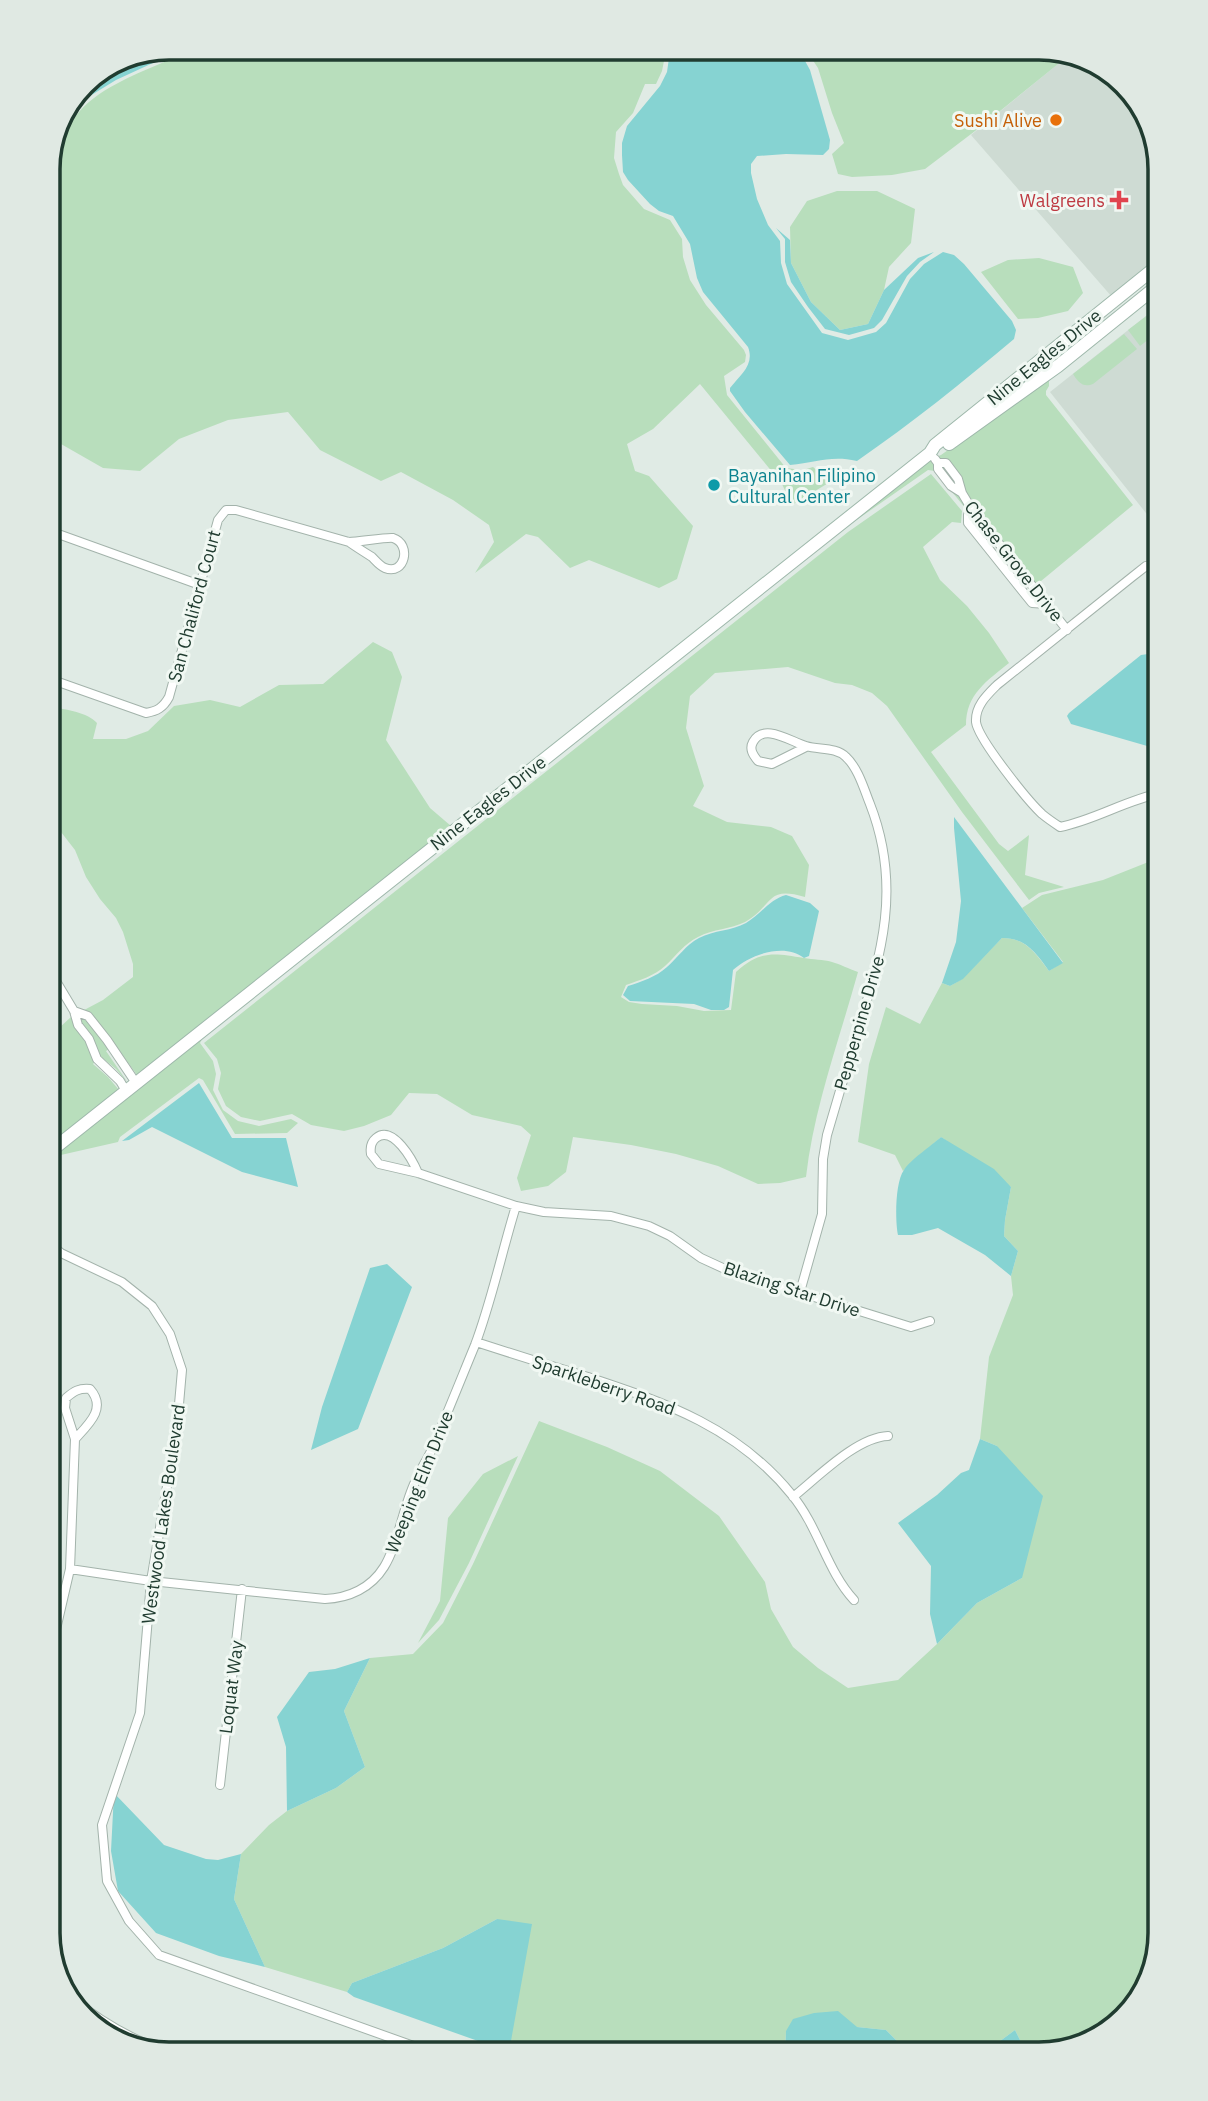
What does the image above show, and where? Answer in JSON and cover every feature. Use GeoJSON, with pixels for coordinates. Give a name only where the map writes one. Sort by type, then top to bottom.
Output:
{"type":"FeatureCollection","features":[{"type":"Feature","properties":{"kind":"street","name":"Nine Eagles Drive"},"geometry":{"type":"LineString","coordinates":[[934,458],[935,445],[1148,274]]}},
{"type":"Feature","properties":{"kind":"street","name":"Nine Eagles Drive"},"geometry":{"type":"LineString","coordinates":[[59,1144],[934,458],[938,451],[1058,366],[1148,293]]}},
{"type":"Feature","properties":{"kind":"street"},"geometry":{"type":"LineString","coordinates":[[1049,354],[1058,366]]}},
{"type":"Feature","properties":{"kind":"street","name":"Chase Grove Drive"},"geometry":{"type":"LineString","coordinates":[[934,458],[946,463],[958,479],[971,508],[968,523],[1032,603],[1046,604],[1067,630]]}},
{"type":"Feature","properties":{"kind":"street","name":"San Chaliford Court"},"geometry":{"type":"LineString","coordinates":[[60,683],[136,711],[157,711],[164,705],[169,697],[218,520],[226,510],[236,510],[349,542],[367,542],[390,537],[403,547],[404,557],[400,565],[393,569],[383,568],[349,542]]}},
{"type":"Feature","properties":{"kind":"street"},"geometry":{"type":"LineString","coordinates":[[60,535],[200,584]]}},
{"type":"Feature","properties":{"kind":"street"},"geometry":{"type":"LineString","coordinates":[[1148,566],[997,685],[979,706],[976,720],[982,737],[1034,806],[1060,827],[1077,824],[1148,797]]}},
{"type":"Feature","properties":{"kind":"street","name":"Pepperpine Drive"},"geometry":{"type":"LineString","coordinates":[[800,1292],[822,1214],[823,1160],[827,1135],[879,960],[887,889],[880,833],[866,793],[851,762],[834,751],[806,747],[770,733],[758,736],[751,747],[752,754],[758,761],[772,764],[806,747]]}},
{"type":"Feature","properties":{"kind":"street"},"geometry":{"type":"LineString","coordinates":[[60,987],[97,1059],[120,1081],[131,1087]]}},
{"type":"Feature","properties":{"kind":"street"},"geometry":{"type":"LineString","coordinates":[[74,1011],[88,1016],[131,1087]]}},
{"type":"Feature","properties":{"kind":"street","name":"Blazing Star Drive"},"geometry":{"type":"LineString","coordinates":[[418,1173],[397,1140],[384,1135],[373,1141],[371,1154],[379,1164],[418,1173],[516,1206],[544,1212],[611,1216],[641,1224],[670,1236],[701,1258],[727,1270],[911,1327],[930,1321]]}},
{"type":"Feature","properties":{"kind":"street","name":"Weeping Elm Drive"},"geometry":{"type":"LineString","coordinates":[[70,1569],[151,1581],[326,1599],[338,1598],[363,1588],[374,1580],[390,1555],[415,1482],[432,1450],[476,1342],[516,1206]]}},
{"type":"Feature","properties":{"kind":"street","name":"Westwood Lakes Boulevard"},"geometry":{"type":"LineString","coordinates":[[59,1252],[122,1282],[152,1306],[170,1335],[182,1370],[177,1427],[151,1581],[140,1713],[102,1825],[107,1881],[129,1921],[159,1955],[400,2041]]}},
{"type":"Feature","properties":{"kind":"street","name":"Sparkleberry Road"},"geometry":{"type":"LineString","coordinates":[[476,1342],[629,1390],[705,1422],[744,1447],[793,1496],[811,1523],[841,1586],[854,1601]]}},
{"type":"Feature","properties":{"kind":"street"},"geometry":{"type":"LineString","coordinates":[[59,1616],[70,1569],[75,1439],[65,1408],[66,1398],[81,1388],[90,1389],[96,1396],[97,1411],[75,1439]]}},
{"type":"Feature","properties":{"kind":"street"},"geometry":{"type":"LineString","coordinates":[[793,1496],[858,1445],[888,1436]]}},
{"type":"Feature","properties":{"kind":"street","name":"Loquat Way"},"geometry":{"type":"LineString","coordinates":[[219,1785],[243,1589]]}},
{"type":"Feature","properties":{"kind":"shaded area"},"geometry":{"type":"Polygon","coordinates":[[[1061,62],[1075,65],[1100,78],[1130,108],[1145,140],[1148,154],[1148,268],[1112,297],[971,135],[1061,62]]]}},
{"type":"Feature","properties":{"kind":"shaded area"},"geometry":{"type":"Polygon","coordinates":[[[1148,314],[1148,516],[1050,392],[1148,314]]]}},
{"type":"Feature","properties":{"kind":"green space"},"geometry":{"type":"Polygon","coordinates":[[[171,59],[664,60],[656,84],[645,84],[633,113],[616,132],[614,158],[623,185],[644,209],[670,220],[682,239],[683,257],[690,280],[706,305],[744,350],[745,362],[724,376],[727,395],[786,468],[797,472],[813,467],[830,482],[792,505],[782,484],[700,384],[653,429],[627,444],[635,471],[649,476],[693,526],[677,579],[659,588],[589,560],[570,568],[538,537],[526,534],[475,573],[494,542],[489,525],[453,500],[401,472],[381,481],[320,450],[288,412],[228,420],[179,439],[140,471],[103,468],[60,443],[60,161],[63,140],[68,127],[89,102],[132,76],[171,59]]]}},
{"type":"Feature","properties":{"kind":"green space"},"geometry":{"type":"Polygon","coordinates":[[[812,60],[1061,62],[925,169],[892,175],[852,177],[838,174],[832,154],[844,143],[818,68],[812,60]]]}},
{"type":"Feature","properties":{"kind":"green space"},"geometry":{"type":"Polygon","coordinates":[[[837,191],[877,191],[915,209],[911,243],[889,267],[884,290],[868,324],[840,330],[811,302],[791,263],[790,227],[807,201],[837,191]]]}},
{"type":"Feature","properties":{"kind":"green space"},"geometry":{"type":"Polygon","coordinates":[[[1039,258],[1073,267],[1083,293],[1068,311],[1038,318],[1018,319],[981,272],[1008,260],[1039,258]]]}},
{"type":"Feature","properties":{"kind":"green space"},"geometry":{"type":"Polygon","coordinates":[[[1148,315],[1148,340],[1140,346],[1128,330],[1148,315]]]}},
{"type":"Feature","properties":{"kind":"green space"},"geometry":{"type":"Polygon","coordinates":[[[1124,334],[1137,349],[1093,384],[1084,385],[1079,382],[1073,374],[1124,334]]]}},
{"type":"Feature","properties":{"kind":"green space"},"geometry":{"type":"Polygon","coordinates":[[[1049,379],[1046,395],[1133,505],[1035,586],[974,502],[966,509],[935,471],[928,470],[845,528],[544,767],[933,458],[1049,379]]]}},
{"type":"Feature","properties":{"kind":"green space"},"geometry":{"type":"Polygon","coordinates":[[[931,474],[962,511],[961,523],[952,522],[923,547],[940,580],[967,606],[1009,663],[979,689],[970,705],[966,725],[931,752],[999,844],[1008,851],[1029,835],[1025,875],[1064,887],[1039,893],[1029,900],[887,706],[872,693],[788,667],[715,673],[690,696],[686,728],[704,786],[693,806],[727,822],[771,827],[792,836],[809,865],[805,897],[776,895],[745,922],[698,937],[661,969],[626,985],[621,997],[629,1002],[642,1004],[704,1011],[731,1010],[736,972],[753,960],[768,955],[829,961],[858,972],[821,1100],[806,1177],[780,1183],[758,1184],[718,1166],[676,1154],[573,1137],[566,1172],[548,1186],[521,1191],[517,1178],[531,1135],[521,1126],[472,1115],[437,1094],[409,1093],[391,1115],[344,1131],[311,1125],[292,1114],[260,1121],[241,1117],[226,1106],[218,1089],[221,1073],[217,1059],[204,1043],[848,532],[931,474]]]}},
{"type":"Feature","properties":{"kind":"green space"},"geometry":{"type":"Polygon","coordinates":[[[373,642],[392,652],[402,677],[386,740],[430,808],[451,826],[137,1075],[115,1045],[106,1051],[128,1083],[100,1056],[93,1064],[119,1090],[59,1138],[60,1028],[71,1017],[103,1000],[133,977],[133,964],[123,932],[86,877],[75,850],[60,830],[60,708],[93,719],[97,723],[93,739],[126,739],[148,731],[174,706],[210,700],[240,707],[279,685],[323,684],[373,642]]]}},
{"type":"Feature","properties":{"kind":"green space"},"geometry":{"type":"Polygon","coordinates":[[[1148,862],[1148,1947],[1140,1974],[1130,1993],[1111,2014],[1088,2030],[1075,2036],[1040,2042],[1020,2042],[1015,2030],[999,2042],[898,2042],[886,2030],[857,2027],[786,2031],[786,2042],[508,2041],[497,1919],[443,1948],[352,1983],[347,1992],[265,1967],[234,1899],[241,1854],[287,1811],[336,1788],[365,1767],[344,1711],[370,1658],[413,1654],[443,1623],[539,1421],[660,1471],[719,1516],[765,1582],[771,1609],[793,1647],[848,1688],[898,1680],[977,1603],[1022,1578],[997,1446],[980,1439],[989,1357],[1013,1295],[1011,1276],[1018,1251],[1004,1236],[1011,1187],[941,1137],[903,1171],[895,1155],[858,1142],[869,1064],[886,1007],[920,1024],[942,983],[950,986],[962,979],[1002,938],[1024,944],[1049,971],[1063,962],[1022,908],[1042,895],[1103,880],[1148,862]]]}},
{"type":"Feature","properties":{"kind":"green space"},"geometry":{"type":"Polygon","coordinates":[[[326,940],[200,1043],[213,1061],[216,1074],[213,1090],[223,1110],[238,1121],[259,1126],[291,1119],[298,1123],[287,1133],[235,1134],[203,1080],[199,1078],[120,1137],[118,1142],[59,1155],[59,1151],[326,940]]]}},
{"type":"Feature","properties":{"kind":"green space"},"geometry":{"type":"Polygon","coordinates":[[[518,1456],[469,1563],[439,1620],[418,1643],[440,1601],[448,1518],[483,1474],[518,1456]]]}},
{"type":"Feature","properties":{"kind":"water"},"geometry":{"type":"Polygon","coordinates":[[[159,60],[116,80],[85,99],[78,108],[91,91],[108,78],[127,68],[159,60]]]}},
{"type":"Feature","properties":{"kind":"water"},"geometry":{"type":"Polygon","coordinates":[[[669,60],[804,60],[810,70],[830,140],[829,149],[823,155],[757,156],[751,164],[751,173],[757,199],[768,225],[780,241],[781,263],[787,284],[822,333],[848,340],[876,332],[886,323],[910,279],[924,264],[943,252],[954,255],[964,264],[1012,321],[1016,330],[1014,339],[857,461],[831,459],[790,465],[730,391],[748,364],[750,353],[703,292],[697,278],[690,244],[673,216],[650,204],[623,172],[622,143],[627,126],[660,86],[667,72],[669,60]]]}},
{"type":"Feature","properties":{"kind":"water"},"geometry":{"type":"Polygon","coordinates":[[[776,228],[790,240],[791,263],[811,302],[840,330],[868,324],[884,290],[918,258],[934,252],[907,276],[882,320],[874,328],[849,335],[825,329],[808,307],[791,282],[785,262],[785,239],[776,228]]]}},
{"type":"Feature","properties":{"kind":"water"},"geometry":{"type":"Polygon","coordinates":[[[1148,654],[1148,746],[1071,724],[1067,716],[1069,713],[1141,655],[1148,654]]]}},
{"type":"Feature","properties":{"kind":"water"},"geometry":{"type":"Polygon","coordinates":[[[954,817],[1063,963],[1049,971],[1024,944],[1002,938],[963,979],[950,986],[942,983],[956,942],[961,901],[954,817]]]}},
{"type":"Feature","properties":{"kind":"water"},"geometry":{"type":"Polygon","coordinates":[[[786,895],[810,903],[819,911],[809,956],[804,958],[787,951],[767,952],[740,965],[733,970],[729,1007],[724,1010],[711,1010],[694,1004],[630,1001],[623,995],[628,986],[663,971],[694,941],[746,923],[775,900],[786,895]]]}},
{"type":"Feature","properties":{"kind":"water"},"geometry":{"type":"Polygon","coordinates":[[[199,1083],[232,1138],[286,1138],[298,1187],[242,1172],[152,1127],[122,1141],[199,1083]]]}},
{"type":"Feature","properties":{"kind":"water"},"geometry":{"type":"Polygon","coordinates":[[[941,1137],[994,1169],[1011,1187],[1004,1236],[1018,1251],[1011,1276],[985,1255],[938,1228],[912,1235],[898,1235],[896,1202],[901,1176],[911,1162],[941,1137]]]}},
{"type":"Feature","properties":{"kind":"water"},"geometry":{"type":"Polygon","coordinates":[[[387,1264],[412,1287],[358,1429],[311,1450],[322,1407],[370,1268],[387,1264]]]}},
{"type":"Feature","properties":{"kind":"water"},"geometry":{"type":"Polygon","coordinates":[[[980,1439],[997,1446],[1043,1496],[1022,1578],[977,1603],[937,1644],[930,1614],[931,1566],[898,1523],[937,1495],[961,1473],[969,1470],[980,1439]]]}},
{"type":"Feature","properties":{"kind":"water"},"geometry":{"type":"Polygon","coordinates":[[[370,1658],[344,1711],[365,1767],[336,1788],[287,1811],[286,1747],[277,1717],[309,1672],[335,1669],[370,1658]]]}},
{"type":"Feature","properties":{"kind":"water"},"geometry":{"type":"Polygon","coordinates":[[[114,1793],[164,1845],[206,1859],[218,1860],[241,1854],[234,1899],[265,1967],[219,1956],[156,1933],[118,1891],[111,1851],[114,1793]]]}},
{"type":"Feature","properties":{"kind":"water"},"geometry":{"type":"Polygon","coordinates":[[[497,1919],[532,1924],[511,2041],[479,2041],[354,1997],[347,1992],[352,1983],[443,1948],[497,1919]]]}},
{"type":"Feature","properties":{"kind":"water"},"geometry":{"type":"Polygon","coordinates":[[[838,2011],[857,2027],[886,2030],[898,2042],[786,2042],[786,2031],[793,2019],[814,2013],[838,2011]]]}},
{"type":"Feature","properties":{"kind":"water"},"geometry":{"type":"Polygon","coordinates":[[[1015,2030],[1020,2040],[1020,2042],[999,2042],[1015,2030]]]}},
{"type":"Feature","properties":{"kind":"place","name":"Sushi Alive"},"geometry":{"type":"Point","coordinates":[1056,120]}},
{"type":"Feature","properties":{"kind":"place","name":"Walgreens"},"geometry":{"type":"Point","coordinates":[1119,200]}},
{"type":"Feature","properties":{"kind":"place","name":"Bayanihan Filipino Cultural Center"},"geometry":{"type":"Point","coordinates":[714,485]}}]}
